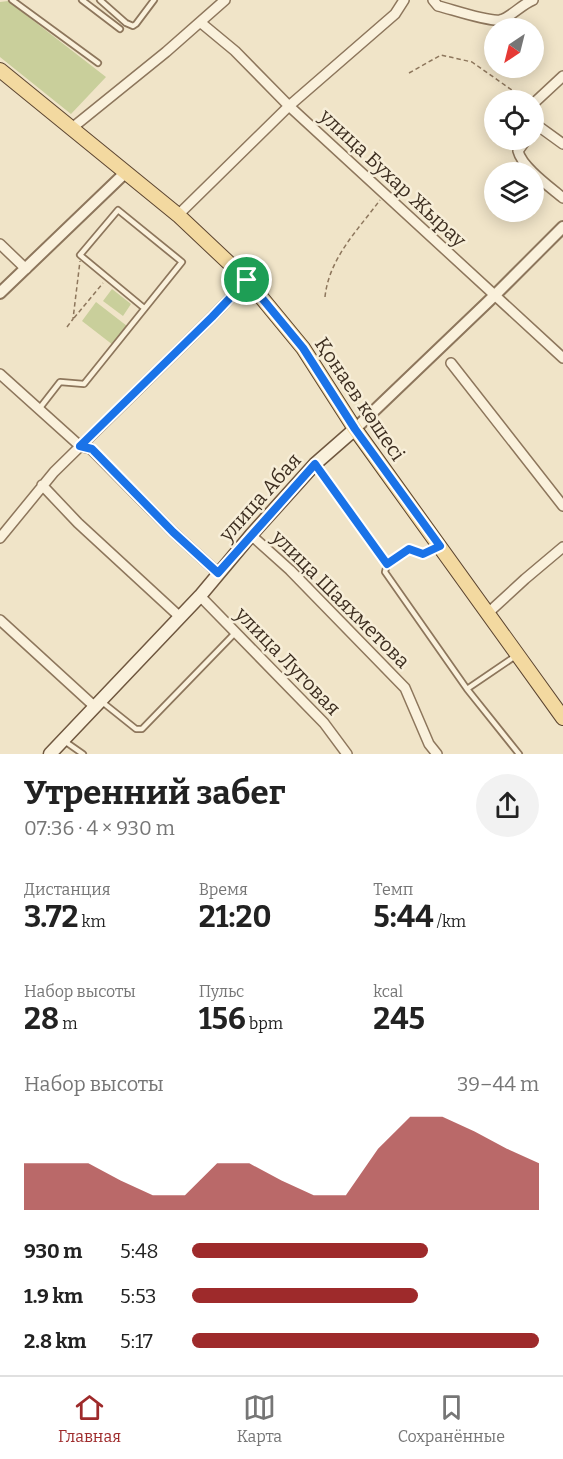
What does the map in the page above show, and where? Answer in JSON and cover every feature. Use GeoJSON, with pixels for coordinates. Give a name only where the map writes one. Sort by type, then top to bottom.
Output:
{"type":"FeatureCollection","features":[{"type":"Feature","properties":{"kind":"main road","name":"Қонаев көшесі"},"geometry":{"type":"LineString","coordinates":[[0,70],[178,215],[247,280],[303,348],[355,429],[563,718]]}},
{"type":"Feature","properties":{"kind":"main road","name":"улица Абая"},"geometry":{"type":"LineString","coordinates":[[50,754],[200,596],[315,464],[355,429]]}},
{"type":"Feature","properties":{"kind":"street"},"geometry":{"type":"LineString","coordinates":[[72,128],[225,0]]}},
{"type":"Feature","properties":{"kind":"street"},"geometry":{"type":"LineString","coordinates":[[178,215],[289,106],[395,14],[404,0]]}},
{"type":"Feature","properties":{"kind":"street"},"geometry":{"type":"LineString","coordinates":[[433,0],[438,6],[492,20],[501,20],[524,3],[533,0]]}},
{"type":"Feature","properties":{"kind":"street","name":"улица Бухар Жырау"},"geometry":{"type":"LineString","coordinates":[[200,22],[235,51],[289,106],[563,358]]}},
{"type":"Feature","properties":{"kind":"street"},"geometry":{"type":"LineString","coordinates":[[544,94],[562,77]]}},
{"type":"Feature","properties":{"kind":"street"},"geometry":{"type":"LineString","coordinates":[[544,130],[563,144]]}},
{"type":"Feature","properties":{"kind":"street"},"geometry":{"type":"LineString","coordinates":[[519,150],[520,156],[563,198]]}},
{"type":"Feature","properties":{"kind":"street"},"geometry":{"type":"LineString","coordinates":[[0,293],[126,172]]}},
{"type":"Feature","properties":{"kind":"street","name":"улица Абая"},"geometry":{"type":"LineString","coordinates":[[355,429],[563,227]]}},
{"type":"Feature","properties":{"kind":"street"},"geometry":{"type":"LineString","coordinates":[[0,244],[26,269]]}},
{"type":"Feature","properties":{"kind":"street"},"geometry":{"type":"LineString","coordinates":[[0,538],[42,485],[247,280]]}},
{"type":"Feature","properties":{"kind":"street"},"geometry":{"type":"LineString","coordinates":[[451,363],[563,506]]}},
{"type":"Feature","properties":{"kind":"street"},"geometry":{"type":"LineString","coordinates":[[0,374],[80,446],[92,449],[173,532],[218,573]]}},
{"type":"Feature","properties":{"kind":"street"},"geometry":{"type":"LineString","coordinates":[[42,485],[78,523],[180,617]]}},
{"type":"Feature","properties":{"kind":"street","name":"улица Шаяхметова"},"geometry":{"type":"LineString","coordinates":[[251,536],[290,570],[405,688],[429,744],[437,754]]}},
{"type":"Feature","properties":{"kind":"street"},"geometry":{"type":"LineString","coordinates":[[488,613],[563,547]]}},
{"type":"Feature","properties":{"kind":"street","name":"улица Луговая"},"geometry":{"type":"LineString","coordinates":[[200,596],[324,723],[347,754]]}},
{"type":"Feature","properties":{"kind":"street"},"geometry":{"type":"LineString","coordinates":[[0,620],[97,703]]}},
{"type":"Feature","properties":{"kind":"lane"},"geometry":{"type":"LineString","coordinates":[[12,0],[98,63]]}},
{"type":"Feature","properties":{"kind":"lane"},"geometry":{"type":"LineString","coordinates":[[82,0],[120,29]]}},
{"type":"Feature","properties":{"kind":"lane"},"geometry":{"type":"LineString","coordinates":[[101,0],[126,23],[133,26],[154,0]]}},
{"type":"Feature","properties":{"kind":"lane"},"geometry":{"type":"LineString","coordinates":[[39,409],[60,382],[84,384],[182,262],[118,210],[80,255],[144,308]]}},
{"type":"Feature","properties":{"kind":"lane"},"geometry":{"type":"LineString","coordinates":[[315,464],[387,564]]}},
{"type":"Feature","properties":{"kind":"lane"},"geometry":{"type":"LineString","coordinates":[[440,546],[423,554],[409,549],[387,564],[385,572],[467,689],[519,754]]}},
{"type":"Feature","properties":{"kind":"lane"},"geometry":{"type":"LineString","coordinates":[[97,703],[136,729],[141,729],[236,632]]}},
{"type":"Feature","properties":{"kind":"lane"},"geometry":{"type":"LineString","coordinates":[[467,689],[518,655]]}},
{"type":"Feature","properties":{"kind":"lane"},"geometry":{"type":"LineString","coordinates":[[63,739],[79,753]]}},
{"type":"Feature","properties":{"kind":"path"},"geometry":{"type":"LineString","coordinates":[[409,73],[441,55],[472,62],[513,90]]}},
{"type":"Feature","properties":{"kind":"path"},"geometry":{"type":"LineString","coordinates":[[324,297],[326,282],[340,251],[385,194]]}},
{"type":"Feature","properties":{"kind":"path"},"geometry":{"type":"LineString","coordinates":[[73,319],[80,255]]}},
{"type":"Feature","properties":{"kind":"path"},"geometry":{"type":"LineString","coordinates":[[67,327],[108,278]]}},
{"type":"Feature","properties":{"kind":"green space"},"geometry":{"type":"Polygon","coordinates":[[[8,1],[106,77],[71,114],[0,57],[0,2],[8,1]]]}},
{"type":"Feature","properties":{"kind":"green space"},"geometry":{"type":"Polygon","coordinates":[[[112,289],[131,304],[123,316],[103,301],[112,289]]]}},
{"type":"Feature","properties":{"kind":"green space"},"geometry":{"type":"Polygon","coordinates":[[[96,302],[127,326],[113,345],[82,321],[96,302]]]}},
{"type":"Feature","properties":{"kind":"route"},"geometry":{"type":"LineString","coordinates":[[247,280],[303,348],[355,429],[440,546],[423,554],[409,549],[387,564],[315,464],[218,573],[173,532],[92,449],[80,446],[247,280]]}}]}
